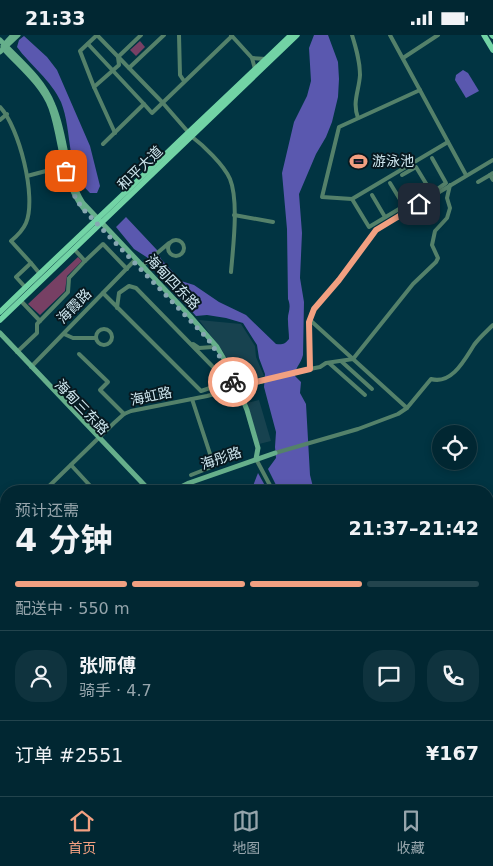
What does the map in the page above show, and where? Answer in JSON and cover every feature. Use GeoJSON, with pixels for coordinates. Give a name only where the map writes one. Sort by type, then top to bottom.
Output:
{"type":"FeatureCollection","features":[{"type":"Feature","properties":{"kind":"main road"},"geometry":{"type":"LineString","coordinates":[[2,46],[13,35]]}},
{"type":"Feature","properties":{"kind":"main road"},"geometry":{"type":"LineString","coordinates":[[2,46],[18,35]]}},
{"type":"Feature","properties":{"kind":"main road","name":"和平大道"},"geometry":{"type":"LineString","coordinates":[[196,129],[291,35]]}},
{"type":"Feature","properties":{"kind":"main road","name":"和平大道"},"geometry":{"type":"LineString","coordinates":[[0,313],[297,35]]}},
{"type":"Feature","properties":{"kind":"main road"},"geometry":{"type":"LineString","coordinates":[[484,35],[493,50]]}},
{"type":"Feature","properties":{"kind":"main road","name":"海甸四东路"},"geometry":{"type":"LineString","coordinates":[[2,46],[37,84],[47,100],[54,118],[70,186],[76,198],[213,347],[235,387]]}},
{"type":"Feature","properties":{"kind":"main road","name":"海甸四东路"},"geometry":{"type":"LineString","coordinates":[[2,46],[39,81],[50,98],[56,114],[73,184],[84,203],[98,222],[210,338],[227,364],[252,436],[256,459]]}},
{"type":"Feature","properties":{"kind":"main road","name":"和平大道"},"geometry":{"type":"LineString","coordinates":[[0,320],[74,249],[98,222]]}},
{"type":"Feature","properties":{"kind":"main road"},"geometry":{"type":"LineString","coordinates":[[0,333],[142,485]]}},
{"type":"Feature","properties":{"kind":"main road","name":"海甸三东路"},"geometry":{"type":"LineString","coordinates":[[0,338],[98,438]]}},
{"type":"Feature","properties":{"kind":"main road"},"geometry":{"type":"LineString","coordinates":[[256,459],[275,453]]}},
{"type":"Feature","properties":{"kind":"main road","name":"海彤路"},"geometry":{"type":"LineString","coordinates":[[181,485],[248,460],[256,459]]}},
{"type":"Feature","properties":{"kind":"main road","name":"海彤路"},"geometry":{"type":"LineString","coordinates":[[185,485],[256,459]]}},
{"type":"Feature","properties":{"kind":"street"},"geometry":{"type":"LineString","coordinates":[[115,133],[80,51],[97,35],[224,169],[230,179],[233,191],[234,215],[232,272]]}},
{"type":"Feature","properties":{"kind":"street"},"geometry":{"type":"LineString","coordinates":[[118,57],[141,35]]}},
{"type":"Feature","properties":{"kind":"street"},"geometry":{"type":"LineString","coordinates":[[129,68],[164,35]]}},
{"type":"Feature","properties":{"kind":"street"},"geometry":{"type":"LineString","coordinates":[[178,35],[179,69],[184,81]]}},
{"type":"Feature","properties":{"kind":"street"},"geometry":{"type":"LineString","coordinates":[[88,44],[152,113],[231,35],[252,58],[255,69]]}},
{"type":"Feature","properties":{"kind":"street"},"geometry":{"type":"LineString","coordinates":[[352,35],[358,53],[360,75],[354,108],[358,118]]}},
{"type":"Feature","properties":{"kind":"street"},"geometry":{"type":"LineString","coordinates":[[390,35],[466,175]]}},
{"type":"Feature","properties":{"kind":"street"},"geometry":{"type":"LineString","coordinates":[[402,58],[438,35]]}},
{"type":"Feature","properties":{"kind":"street"},"geometry":{"type":"LineString","coordinates":[[94,87],[119,65],[118,57]]}},
{"type":"Feature","properties":{"kind":"street"},"geometry":{"type":"LineString","coordinates":[[252,58],[266,59]]}},
{"type":"Feature","properties":{"kind":"street"},"geometry":{"type":"LineString","coordinates":[[420,90],[339,127],[322,197],[352,199],[448,141]]}},
{"type":"Feature","properties":{"kind":"street"},"geometry":{"type":"LineString","coordinates":[[103,144],[144,104]]}},
{"type":"Feature","properties":{"kind":"street"},"geometry":{"type":"LineString","coordinates":[[0,107],[7,114],[19,143],[26,167],[29,207],[26,222],[12,241],[40,274]]}},
{"type":"Feature","properties":{"kind":"street"},"geometry":{"type":"LineString","coordinates":[[0,120],[7,114]]}},
{"type":"Feature","properties":{"kind":"street"},"geometry":{"type":"LineString","coordinates":[[183,125],[196,129],[198,141]]}},
{"type":"Feature","properties":{"kind":"street"},"geometry":{"type":"LineString","coordinates":[[310,369],[310,320],[314,309],[339,280],[376,230],[446,183],[432,159]]}},
{"type":"Feature","properties":{"kind":"street"},"geometry":{"type":"LineString","coordinates":[[432,194],[493,160]]}},
{"type":"Feature","properties":{"kind":"street"},"geometry":{"type":"LineString","coordinates":[[26,176],[65,166]]}},
{"type":"Feature","properties":{"kind":"street"},"geometry":{"type":"LineString","coordinates":[[402,175],[416,167],[432,194]]}},
{"type":"Feature","properties":{"kind":"street"},"geometry":{"type":"LineString","coordinates":[[478,183],[491,174],[493,180]]}},
{"type":"Feature","properties":{"kind":"street"},"geometry":{"type":"LineString","coordinates":[[352,199],[370,227],[404,206],[390,183]]}},
{"type":"Feature","properties":{"kind":"street"},"geometry":{"type":"LineString","coordinates":[[353,359],[413,284],[436,262],[438,258],[432,245],[435,231],[447,218],[450,208],[447,198],[450,185]]}},
{"type":"Feature","properties":{"kind":"street"},"geometry":{"type":"LineString","coordinates":[[372,195],[385,217]]}},
{"type":"Feature","properties":{"kind":"street"},"geometry":{"type":"LineString","coordinates":[[234,215],[273,222]]}},
{"type":"Feature","properties":{"kind":"street"},"geometry":{"type":"LineString","coordinates":[[142,266],[159,251],[171,242],[175,240],[184,244],[182,254],[176,255],[170,252],[159,251]]}},
{"type":"Feature","properties":{"kind":"street"},"geometry":{"type":"LineString","coordinates":[[170,252],[171,242]]}},
{"type":"Feature","properties":{"kind":"street"},"geometry":{"type":"LineString","coordinates":[[17,352],[37,333],[37,324],[68,292],[69,278],[103,244],[127,269]]}},
{"type":"Feature","properties":{"kind":"street"},"geometry":{"type":"LineString","coordinates":[[74,249],[85,261]]}},
{"type":"Feature","properties":{"kind":"street","name":"海霞路"},"geometry":{"type":"LineString","coordinates":[[31,367],[134,261]]}},
{"type":"Feature","properties":{"kind":"street"},"geometry":{"type":"LineString","coordinates":[[26,287],[16,277],[31,263]]}},
{"type":"Feature","properties":{"kind":"street"},"geometry":{"type":"LineString","coordinates":[[118,308],[119,293],[129,286],[136,288],[214,368],[216,375],[214,383],[210,388],[202,391]]}},
{"type":"Feature","properties":{"kind":"street"},"geometry":{"type":"LineString","coordinates":[[103,293],[207,396]]}},
{"type":"Feature","properties":{"kind":"street"},"geometry":{"type":"LineString","coordinates":[[21,301],[40,321]]}},
{"type":"Feature","properties":{"kind":"street"},"geometry":{"type":"LineString","coordinates":[[310,320],[407,408]]}},
{"type":"Feature","properties":{"kind":"street"},"geometry":{"type":"LineString","coordinates":[[275,453],[358,429],[398,414],[407,408],[431,379],[442,380],[454,373],[469,355],[474,345],[493,325]]}},
{"type":"Feature","properties":{"kind":"street"},"geometry":{"type":"LineString","coordinates":[[104,329],[109,331],[112,336],[111,341],[104,346],[97,343],[95,338],[98,330],[104,329]]}},
{"type":"Feature","properties":{"kind":"street"},"geometry":{"type":"LineString","coordinates":[[64,333],[73,338],[95,338]]}},
{"type":"Feature","properties":{"kind":"street"},"geometry":{"type":"LineString","coordinates":[[187,340],[199,349],[213,347]]}},
{"type":"Feature","properties":{"kind":"street"},"geometry":{"type":"LineString","coordinates":[[79,354],[108,382],[100,390],[124,414]]}},
{"type":"Feature","properties":{"kind":"street","name":"海虹路"},"geometry":{"type":"LineString","coordinates":[[50,485],[124,414],[131,411],[207,396],[235,387],[320,367],[329,363],[353,359]]}},
{"type":"Feature","properties":{"kind":"street"},"geometry":{"type":"LineString","coordinates":[[341,361],[372,389]]}},
{"type":"Feature","properties":{"kind":"street"},"geometry":{"type":"LineString","coordinates":[[329,363],[365,395]]}},
{"type":"Feature","properties":{"kind":"street"},"geometry":{"type":"LineString","coordinates":[[191,475],[214,466],[192,399]]}},
{"type":"Feature","properties":{"kind":"street"},"geometry":{"type":"LineString","coordinates":[[256,459],[270,485]]}},
{"type":"Feature","properties":{"kind":"street"},"geometry":{"type":"LineString","coordinates":[[71,465],[89,485]]}},
{"type":"Feature","properties":{"kind":"shaded area"},"geometry":{"type":"Polygon","coordinates":[[[314,35],[328,35],[338,62],[339,79],[338,97],[332,122],[299,194],[302,233],[300,278],[304,302],[303,355],[295,376],[301,382],[300,393],[306,404],[310,475],[312,485],[276,485],[268,469],[276,458],[276,432],[264,387],[265,374],[259,358],[257,345],[243,323],[207,315],[196,316],[153,268],[148,258],[134,249],[116,227],[126,217],[157,250],[161,259],[181,281],[194,285],[219,302],[246,315],[276,344],[283,344],[288,341],[290,306],[288,299],[287,229],[282,173],[294,122],[307,96],[311,81],[309,48],[314,35]]]}},
{"type":"Feature","properties":{"kind":"shaded area"},"geometry":{"type":"Polygon","coordinates":[[[24,36],[47,57],[57,70],[90,146],[100,186],[97,193],[90,193],[77,173],[73,162],[65,114],[57,94],[17,47],[19,40],[24,36]]]}},
{"type":"Feature","properties":{"kind":"shaded area"},"geometry":{"type":"Polygon","coordinates":[[[140,41],[145,47],[136,56],[130,50],[140,41]]]}},
{"type":"Feature","properties":{"kind":"shaded area"},"geometry":{"type":"Polygon","coordinates":[[[463,70],[468,73],[479,91],[466,98],[455,80],[456,75],[463,70]]]}},
{"type":"Feature","properties":{"kind":"shaded area","name":"游泳池"},"geometry":{"type":"Polygon","coordinates":[[[362,154],[365,164],[360,167],[350,165],[353,155],[362,154]]]}},
{"type":"Feature","properties":{"kind":"shaded area"},"geometry":{"type":"Polygon","coordinates":[[[78,257],[82,261],[67,276],[65,291],[40,315],[28,304],[78,257]]]}},
{"type":"Feature","properties":{"kind":"shaded area"},"geometry":{"type":"Polygon","coordinates":[[[199,320],[241,324],[255,346],[256,357],[264,376],[254,379],[249,371],[237,377],[222,350],[199,320]]]}},
{"type":"Feature","properties":{"kind":"shaded area"},"geometry":{"type":"Polygon","coordinates":[[[259,400],[271,441],[259,444],[247,403],[259,400]]]}},
{"type":"Feature","properties":{"kind":"shaded area"},"geometry":{"type":"Polygon","coordinates":[[[258,473],[265,485],[253,485],[258,473]]]}},
{"type":"Feature","properties":{"kind":"way so far"},"geometry":{"type":"LineString","coordinates":[[66,171],[70,188],[82,208],[208,339],[233,382]]}},
{"type":"Feature","properties":{"kind":"place","name":"游泳池"},"geometry":{"type":"Point","coordinates":[358,161]}},
{"type":"Feature","properties":{"kind":"route"},"geometry":{"type":"LineString","coordinates":[[233,382],[235,387],[310,369],[309,322],[314,309],[339,280],[376,230],[419,204]]}}]}
